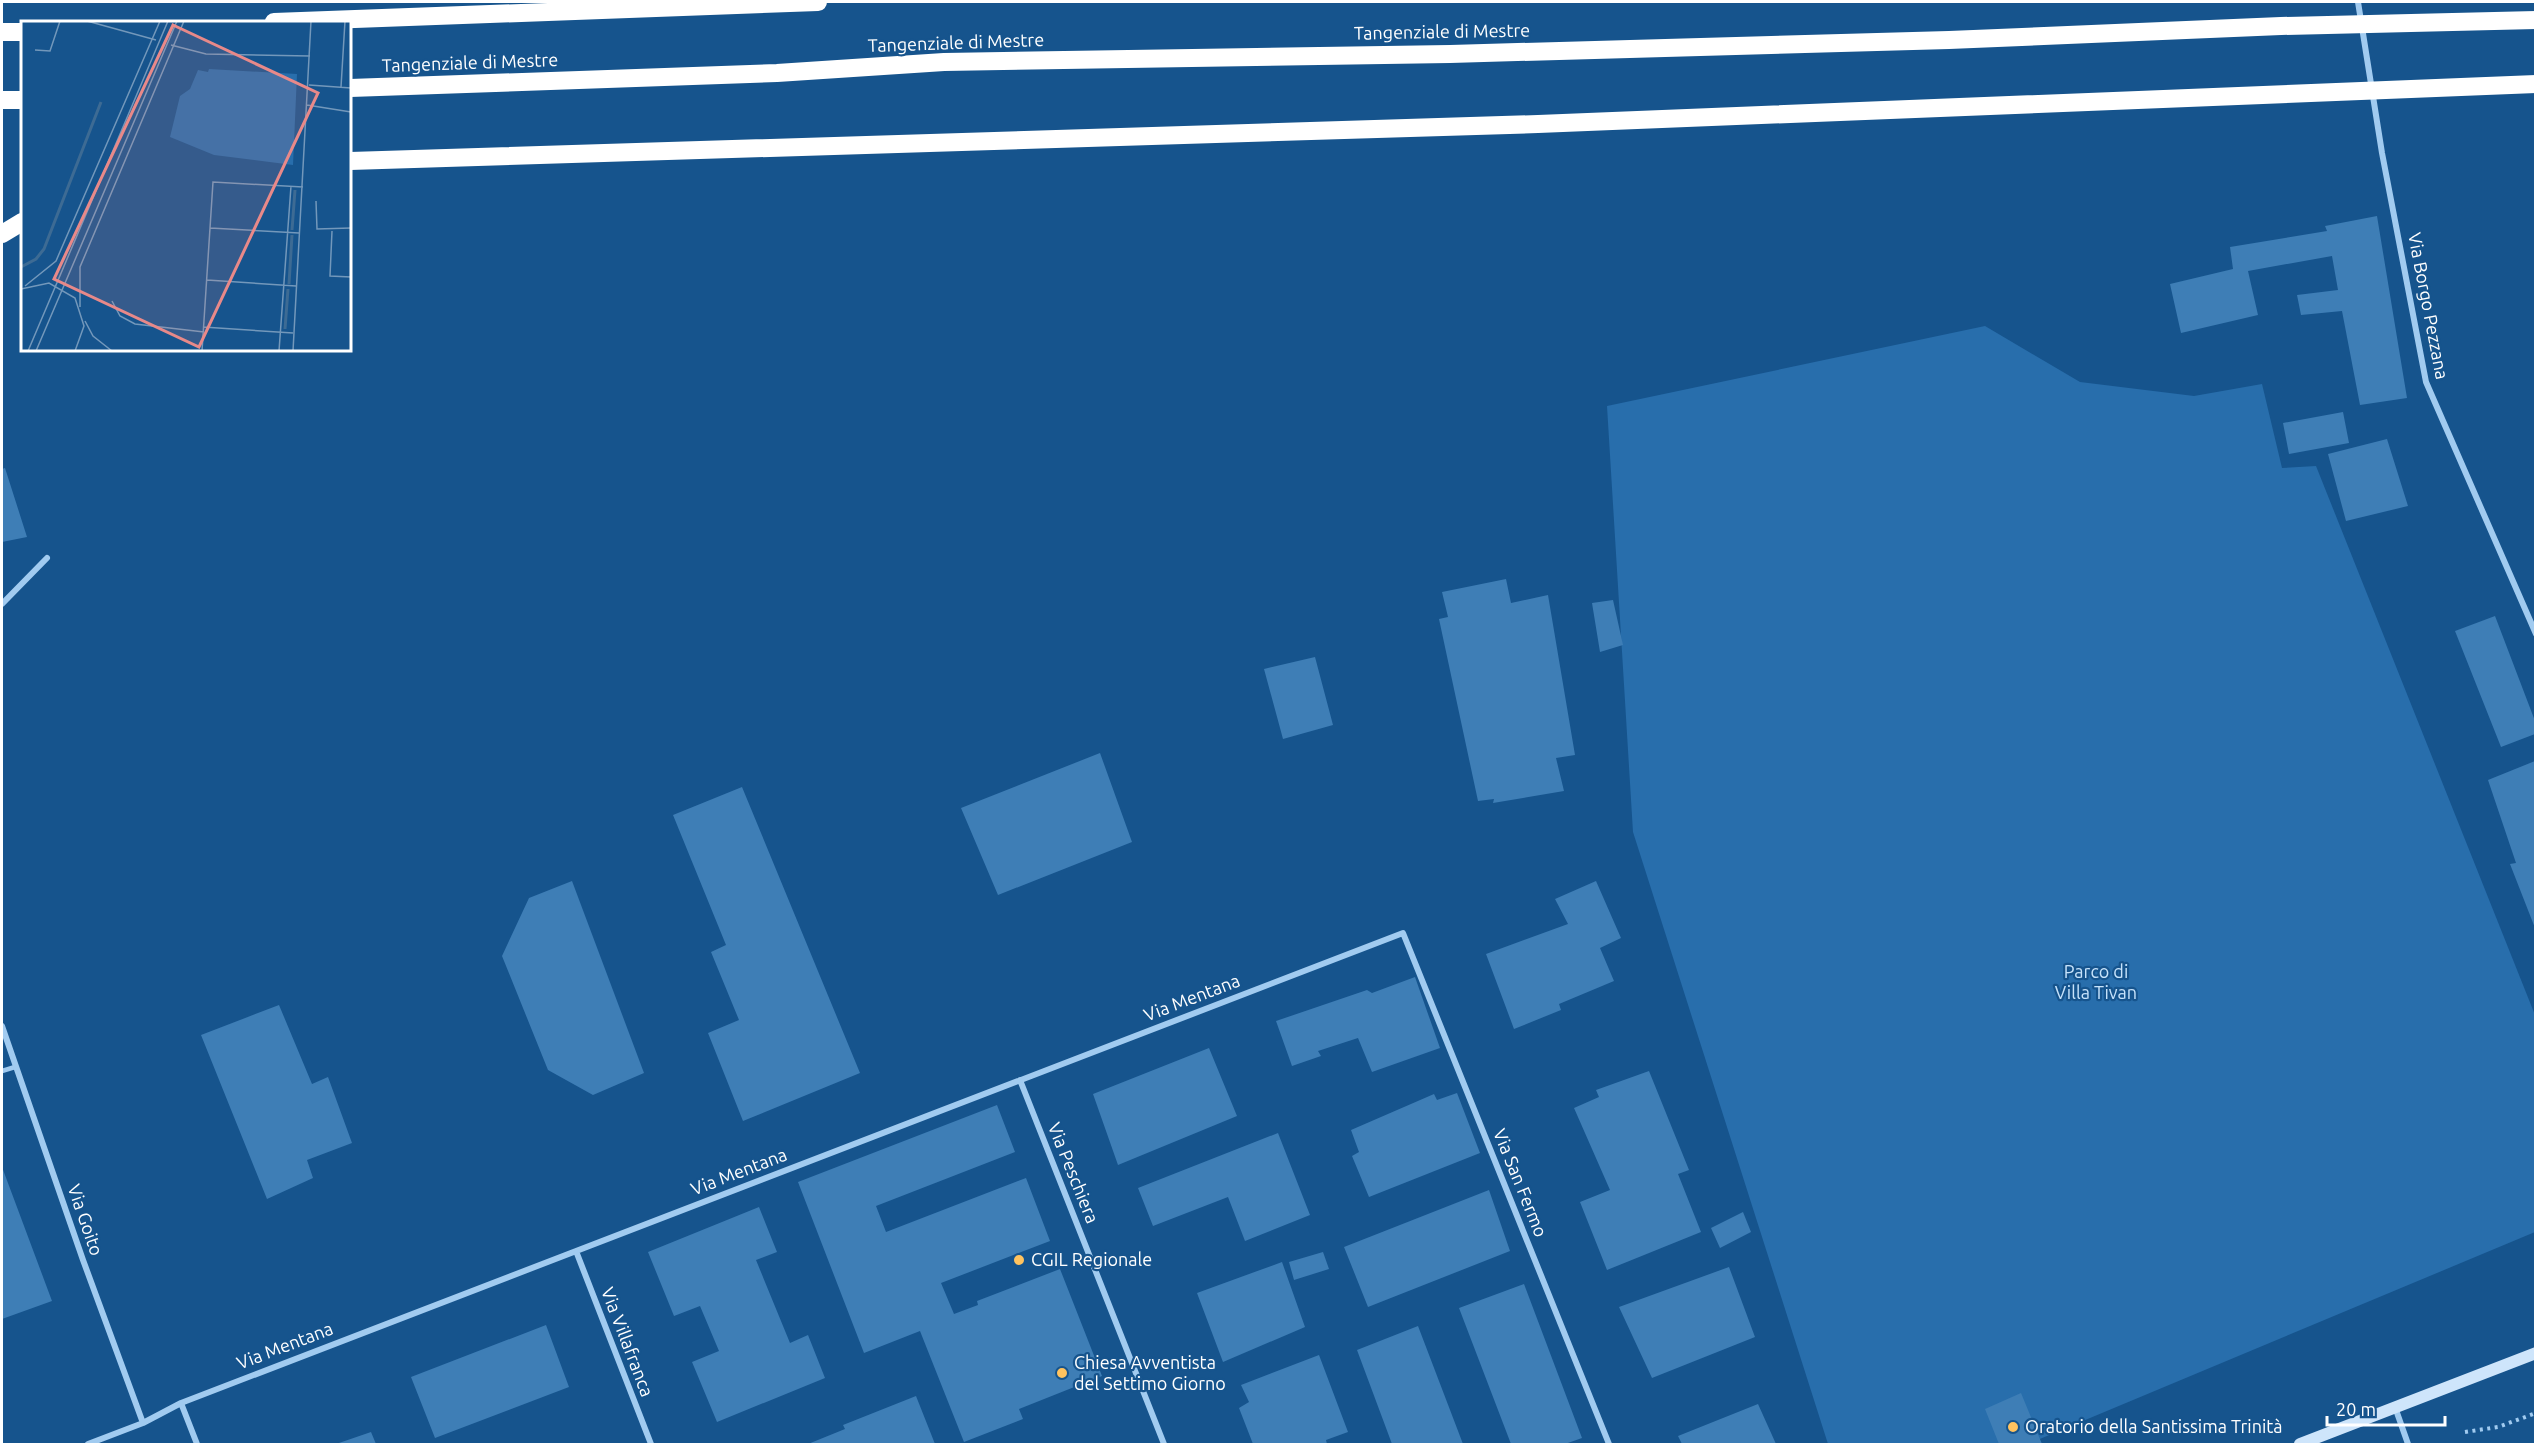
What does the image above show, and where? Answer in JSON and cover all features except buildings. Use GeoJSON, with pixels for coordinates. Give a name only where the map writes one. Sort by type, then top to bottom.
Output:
{"type":"FeatureCollection","features":[{"type":"Feature","properties":{"kind":"highway"},"geometry":{"type":"LineString","coordinates":[[302,21],[818,2]]}},
{"type":"Feature","properties":{"kind":"highway","name":"Tangenziale di Mestre"},"geometry":{"type":"LineString","coordinates":[[351,88],[777,73],[944,62],[1450,54],[1949,40],[2281,26],[2535,20]]}},
{"type":"Feature","properties":{"kind":"highway"},"geometry":{"type":"LineString","coordinates":[[2,32],[21,32]]}},
{"type":"Feature","properties":{"kind":"highway"},"geometry":{"type":"LineString","coordinates":[[351,161],[1549,123],[2291,96],[2535,84]]}},
{"type":"Feature","properties":{"kind":"highway"},"geometry":{"type":"LineString","coordinates":[[2,100],[21,100]]}},
{"type":"Feature","properties":{"kind":"highway"},"geometry":{"type":"LineString","coordinates":[[2,234],[21,223]]}},
{"type":"Feature","properties":{"kind":"main road"},"geometry":{"type":"LineString","coordinates":[[2300,1444],[2535,1353]]}},
{"type":"Feature","properties":{"kind":"street","name":"Via Borgo Pezzana"},"geometry":{"type":"LineString","coordinates":[[2358,2],[2382,153],[2426,382],[2535,634]]}},
{"type":"Feature","properties":{"kind":"street"},"geometry":{"type":"LineString","coordinates":[[2,604],[47,558]]}},
{"type":"Feature","properties":{"kind":"street","name":"Via Mentana"},"geometry":{"type":"LineString","coordinates":[[88,1444],[143,1423],[180,1403],[1403,933]]}},
{"type":"Feature","properties":{"kind":"street","name":"Via San Fermo"},"geometry":{"type":"LineString","coordinates":[[1403,933],[1609,1444]]}},
{"type":"Feature","properties":{"kind":"street","name":"Via Goito"},"geometry":{"type":"LineString","coordinates":[[2,1026],[143,1423]]}},
{"type":"Feature","properties":{"kind":"street","name":"Via Peschiera"},"geometry":{"type":"LineString","coordinates":[[1020,1080],[1164,1444]]}},
{"type":"Feature","properties":{"kind":"street","name":"Via Villafranca"},"geometry":{"type":"LineString","coordinates":[[576,1251],[651,1444]]}},
{"type":"Feature","properties":{"kind":"street"},"geometry":{"type":"LineString","coordinates":[[180,1403],[197,1444]]}},
{"type":"Feature","properties":{"kind":"street"},"geometry":{"type":"LineString","coordinates":[[2395,1407],[2408,1444]]}},
{"type":"Feature","properties":{"kind":"lane"},"geometry":{"type":"LineString","coordinates":[[2,1071],[15,1067]]}},
{"type":"Feature","properties":{"kind":"path"},"geometry":{"type":"LineString","coordinates":[[2465,1432],[2498,1427],[2535,1413]]}},
{"type":"Feature","properties":{"kind":"green space","name":"Parco di Villa Tivan"},"geometry":{"type":"Polygon","coordinates":[[[1985,326],[2080,382],[2194,396],[2262,384],[2282,468],[2316,466],[2535,1015],[2535,1232],[2028,1444],[1828,1444],[1633,832],[1607,406],[1985,326]]]}},
{"type":"Feature","properties":{"kind":"place","name":"CGIL Regionale"},"geometry":{"type":"Point","coordinates":[1019,1260]}},
{"type":"Feature","properties":{"kind":"place","name":"Chiesa Avventista del Settimo Giorno"},"geometry":{"type":"Point","coordinates":[1062,1373]}},
{"type":"Feature","properties":{"kind":"place","name":"Oratorio della Santissima Trinità"},"geometry":{"type":"Point","coordinates":[2013,1427]}}]}
